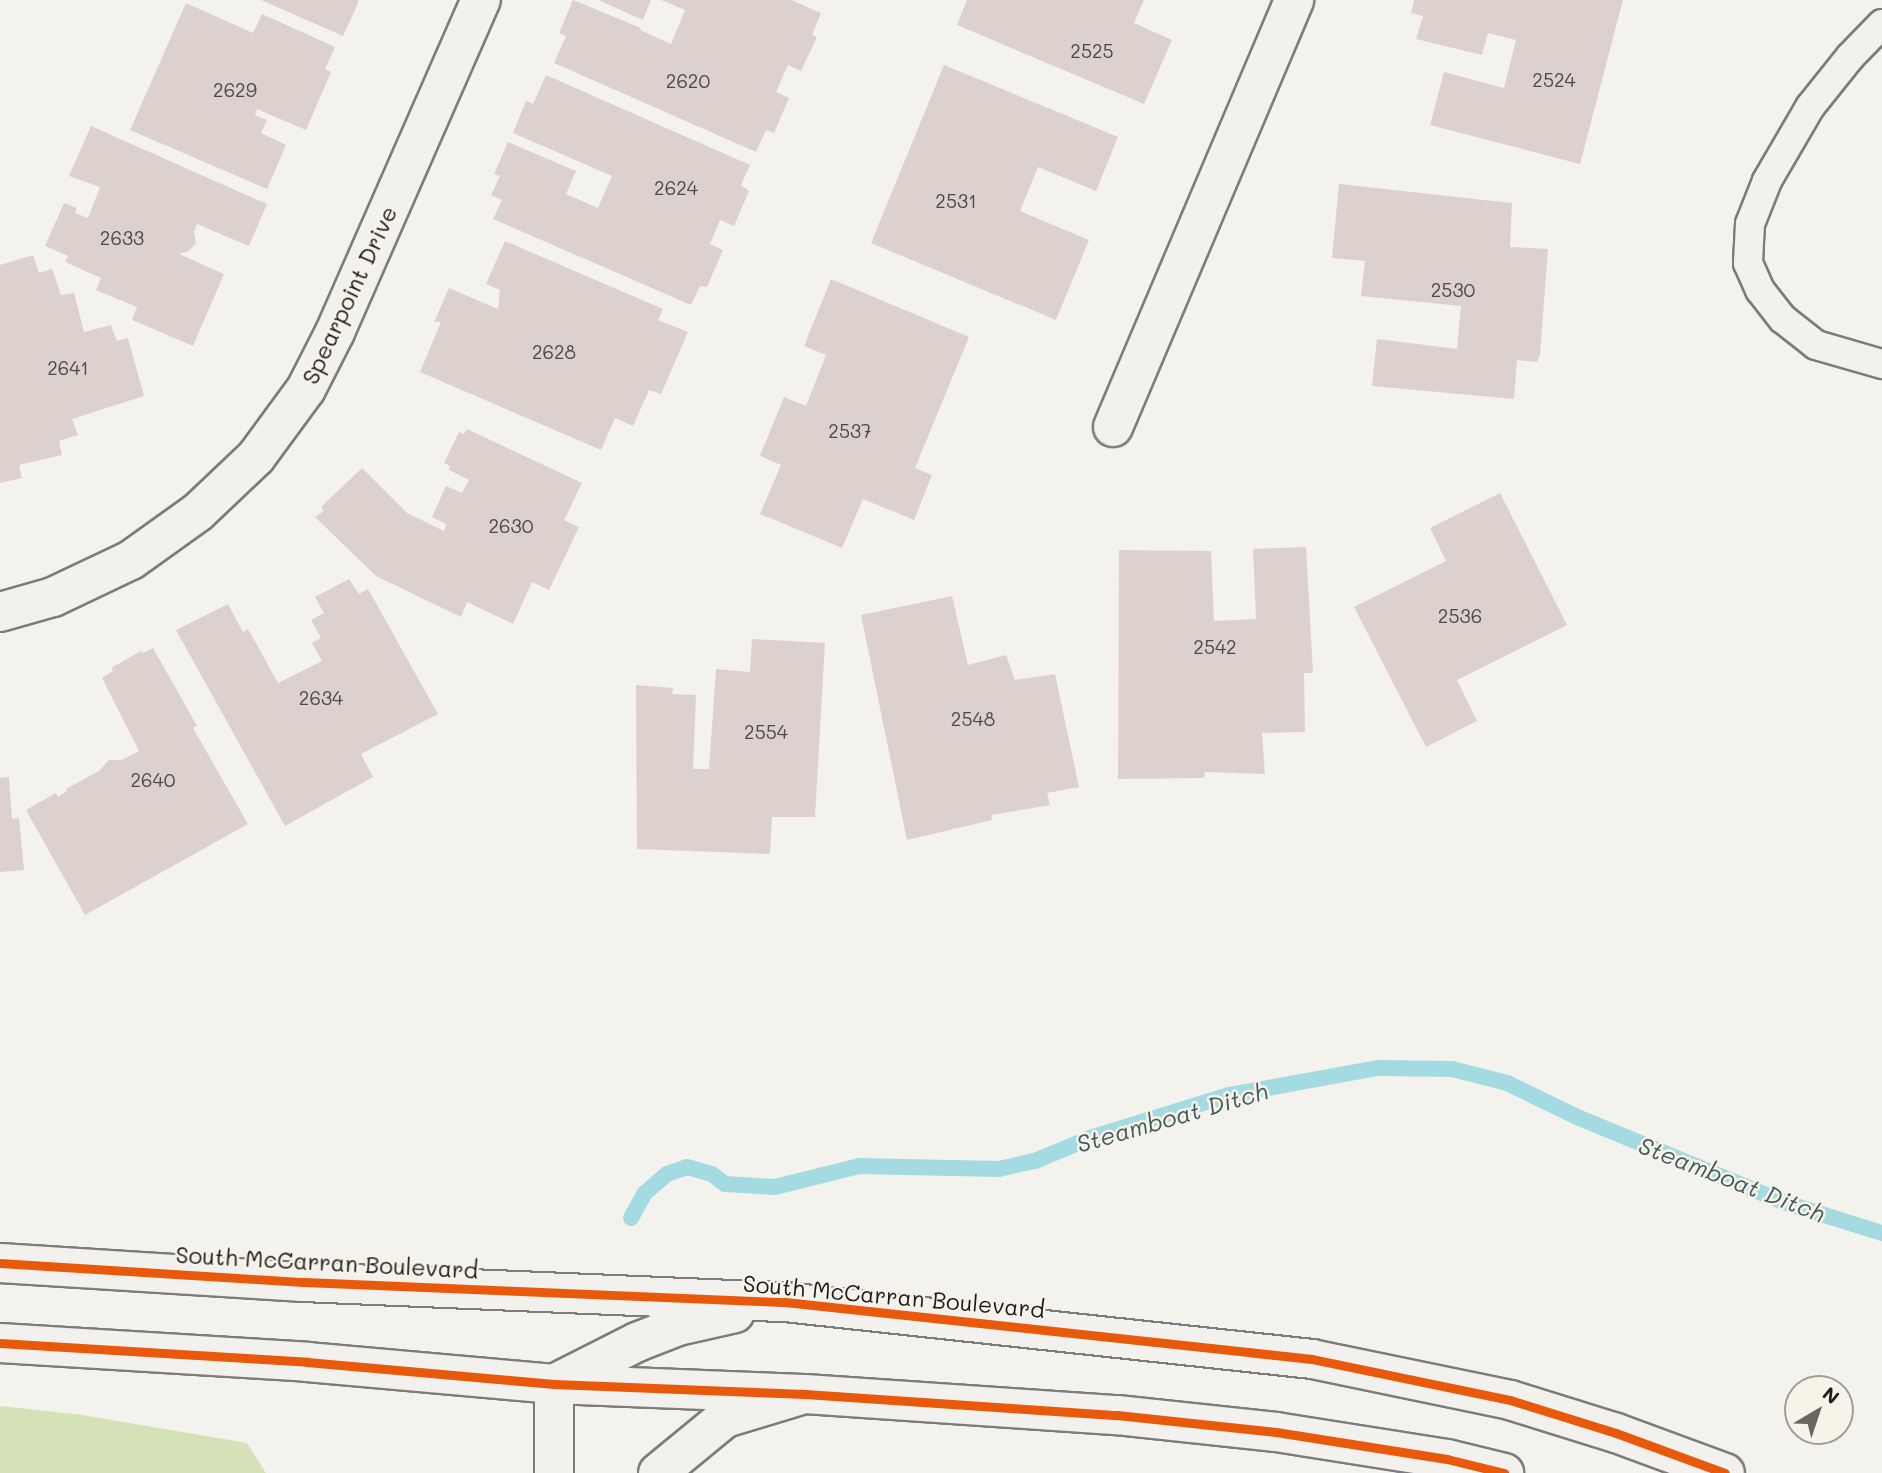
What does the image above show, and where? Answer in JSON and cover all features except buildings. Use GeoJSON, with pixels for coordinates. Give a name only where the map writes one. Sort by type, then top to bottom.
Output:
{"type":"FeatureCollection","features":[{"type":"Feature","properties":{"kind":"main road","name":"Spearpoint Drive"},"geometry":{"type":"LineString","coordinates":[[0,612],[53,597],[131,560],[198,512],[256,457],[306,389],[335,332],[481,0]]}},
{"type":"Feature","properties":{"kind":"main road"},"geometry":{"type":"LineString","coordinates":[[1113,426],[1294,0]]}},
{"type":"Feature","properties":{"kind":"main road","name":"South McCarran Boulevard"},"geometry":{"type":"LineString","coordinates":[[0,1263],[317,1282],[785,1302],[1312,1359],[1510,1400],[1616,1433],[1725,1473]]}},
{"type":"Feature","properties":{"kind":"main road"},"geometry":{"type":"LineString","coordinates":[[554,1384],[608,1354],[678,1326],[785,1302]]}},
{"type":"Feature","properties":{"kind":"main road"},"geometry":{"type":"LineString","coordinates":[[0,1343],[307,1362],[554,1384],[804,1394],[1091,1413],[1262,1430],[1447,1460],[1504,1473]]}},
{"type":"Feature","properties":{"kind":"main road"},"geometry":{"type":"LineString","coordinates":[[554,1384],[554,1473]]}},
{"type":"Feature","properties":{"kind":"main road"},"geometry":{"type":"LineString","coordinates":[[659,1473],[725,1418],[804,1394]]}},
{"type":"Feature","properties":{"kind":"lane"},"geometry":{"type":"LineString","coordinates":[[1882,24],[1850,57],[1810,107],[1766,181],[1750,225],[1748,262],[1760,290],[1783,319],[1816,345],[1882,364]]}},
{"type":"Feature","properties":{"kind":"green space"},"geometry":{"type":"Polygon","coordinates":[[[0,1406],[82,1415],[247,1443],[266,1473],[0,1473],[0,1406]]]}},
{"type":"Feature","properties":{"kind":"waterway","name":"Steamboat Ditch"},"geometry":{"type":"LineString","coordinates":[[631,1218],[645,1193],[667,1174],[687,1167],[712,1174],[725,1184],[775,1187],[859,1166],[999,1169],[1035,1161],[1090,1138],[1229,1095],[1378,1068],[1452,1069],[1507,1083],[1577,1117],[1783,1202],[1882,1233]]}},
{"type":"Feature","properties":{"kind":"cycle path"},"geometry":{"type":"LineString","coordinates":[[0,1263],[303,1282],[785,1302],[1312,1359],[1510,1400],[1616,1433],[1725,1473]]}},
{"type":"Feature","properties":{"kind":"cycle path"},"geometry":{"type":"LineString","coordinates":[[0,1343],[307,1362],[554,1384],[805,1394],[1117,1415],[1276,1432],[1447,1459],[1504,1473]]}}]}
